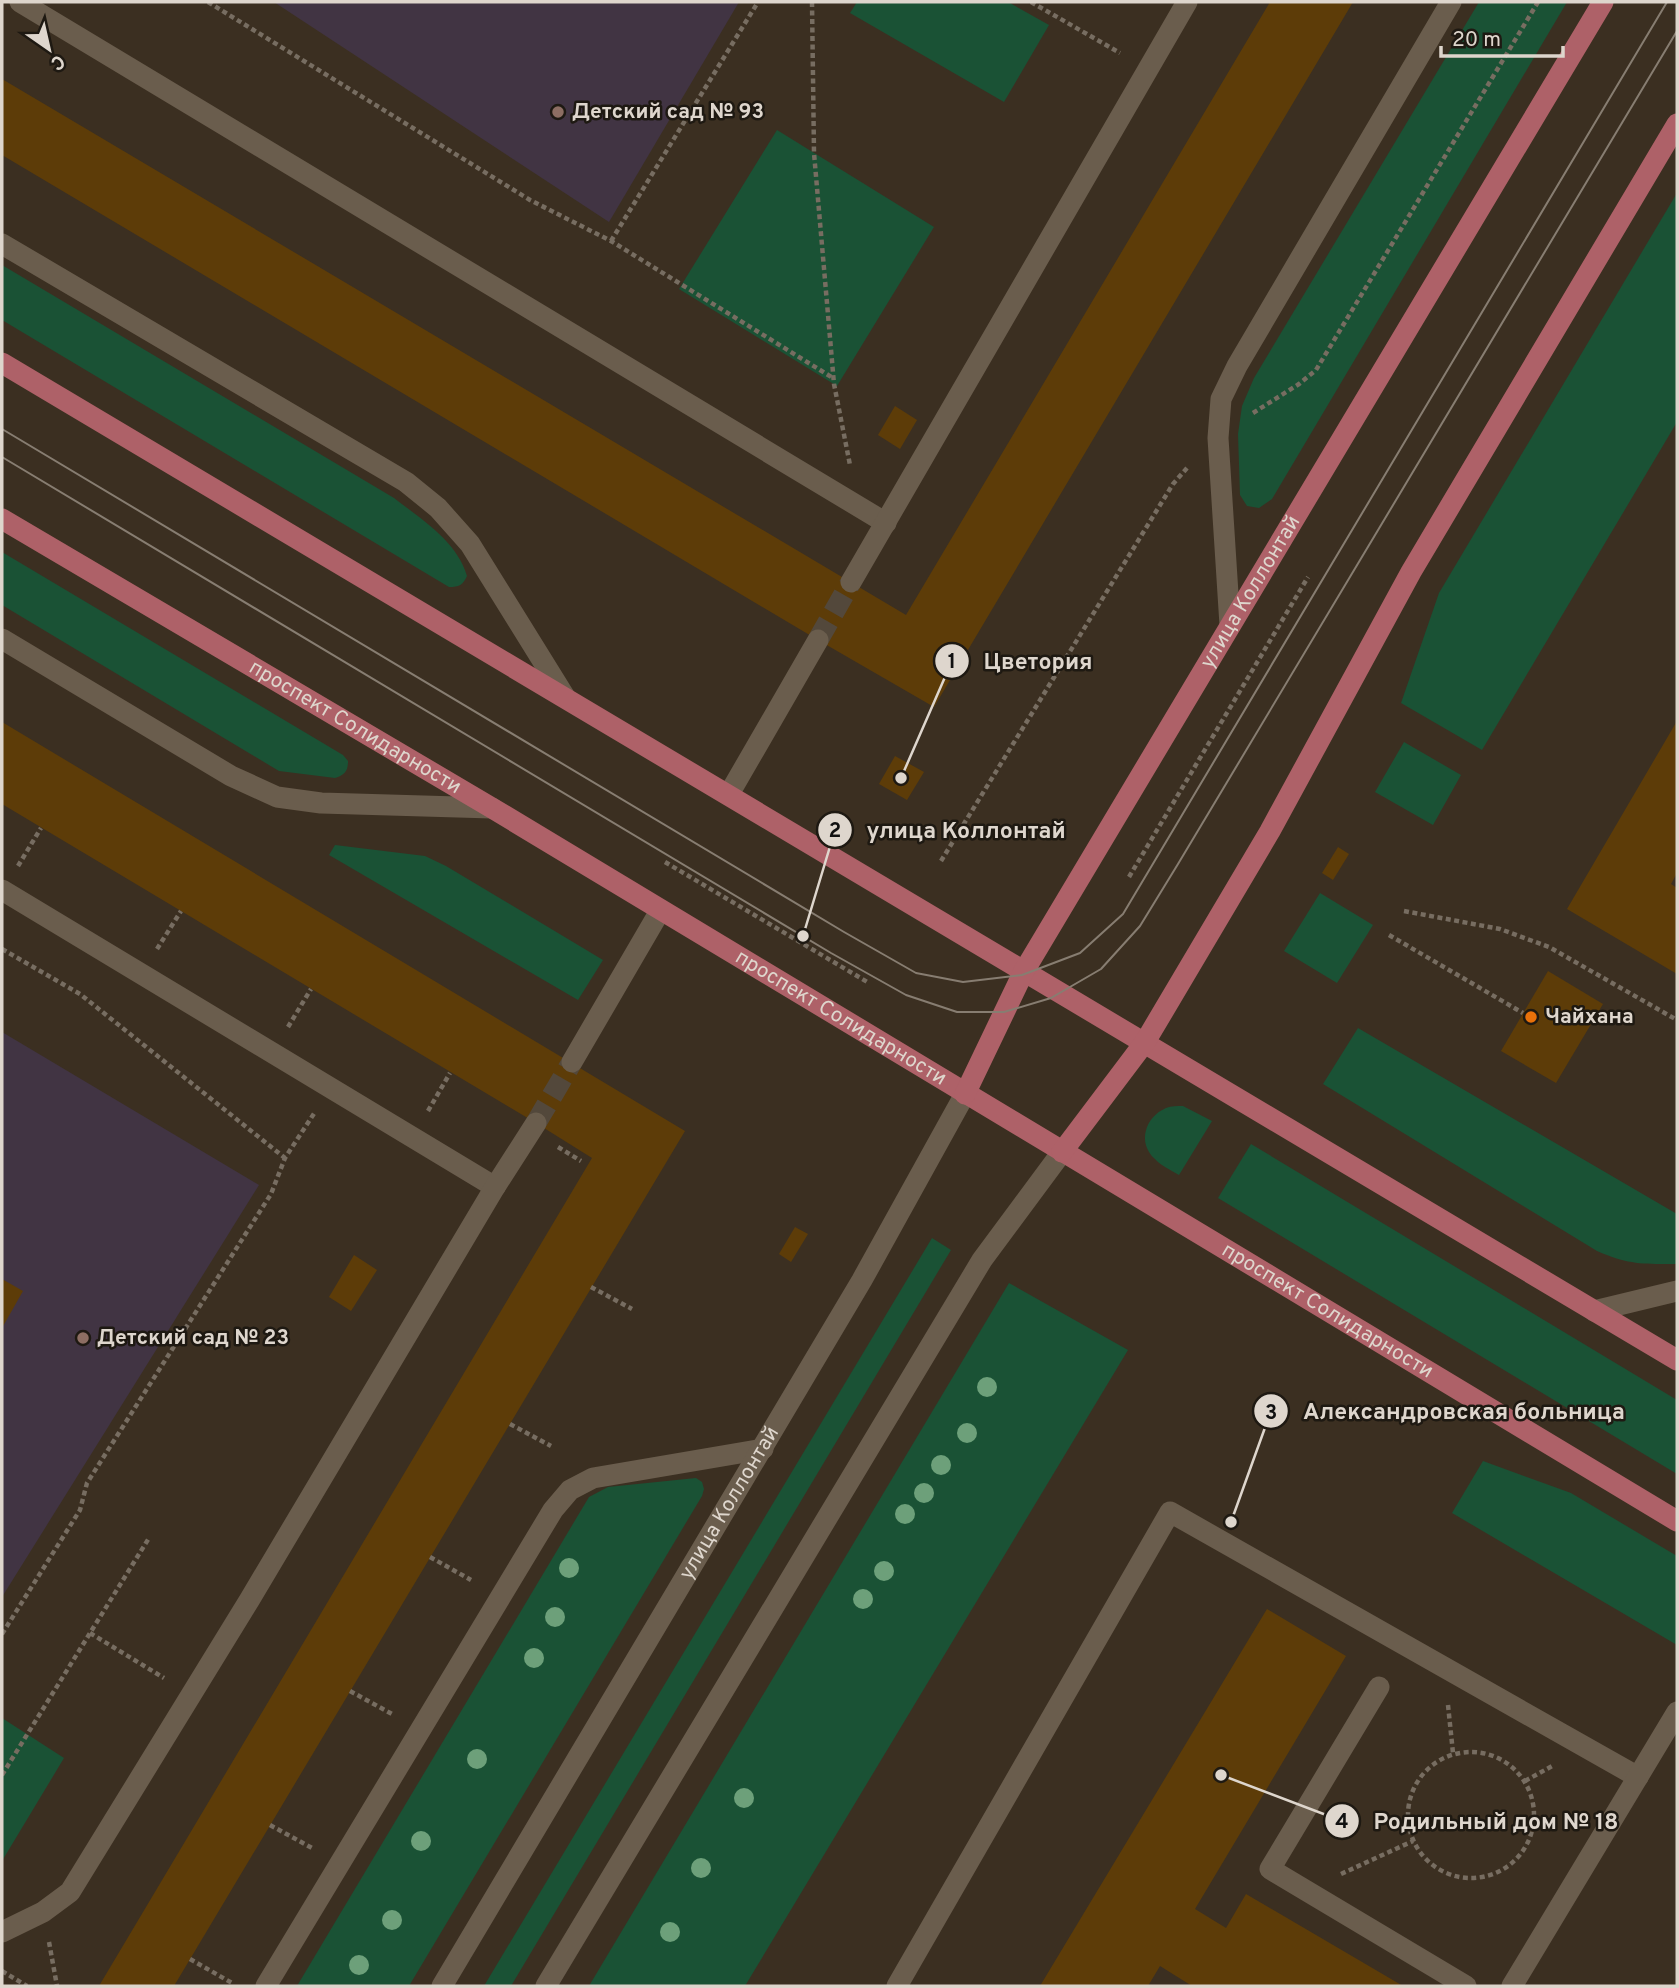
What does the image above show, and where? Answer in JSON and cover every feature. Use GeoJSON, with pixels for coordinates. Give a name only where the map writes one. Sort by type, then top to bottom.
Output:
{"type":"FeatureCollection","features":[{"type":"Feature","properties":{"kind":"main road","name":"улица Коллонтай"},"geometry":{"type":"LineString","coordinates":[[965,1094],[1024,971],[1603,2]]}},
{"type":"Feature","properties":{"kind":"main road"},"geometry":{"type":"LineString","coordinates":[[1062,1152],[1145,1042],[1270,831],[1411,572],[1677,124]]}},
{"type":"Feature","properties":{"kind":"main road"},"geometry":{"type":"LineString","coordinates":[[2,363],[1677,1360]]}},
{"type":"Feature","properties":{"kind":"main road","name":"проспект Солидарности"},"geometry":{"type":"LineString","coordinates":[[2,519],[492,808],[1677,1521]]}},
{"type":"Feature","properties":{"kind":"street"},"geometry":{"type":"LineString","coordinates":[[20,2],[886,523]]}},
{"type":"Feature","properties":{"kind":"street"},"geometry":{"type":"LineString","coordinates":[[851,582],[1187,2]]}},
{"type":"Feature","properties":{"kind":"street"},"geometry":{"type":"LineString","coordinates":[[1230,625],[1217,438],[1222,399],[1237,366],[1451,2]]}},
{"type":"Feature","properties":{"kind":"street"},"geometry":{"type":"LineString","coordinates":[[2,244],[406,482],[438,508],[470,544],[565,697]]}},
{"type":"Feature","properties":{"kind":"street"},"geometry":{"type":"LineString","coordinates":[[2,639],[231,776],[277,797],[321,803],[492,808]]}},
{"type":"Feature","properties":{"kind":"street"},"geometry":{"type":"LineString","coordinates":[[729,794],[818,640]]}},
{"type":"Feature","properties":{"kind":"street"},"geometry":{"type":"LineString","coordinates":[[2,891],[495,1187]]}},
{"type":"Feature","properties":{"kind":"street"},"geometry":{"type":"LineString","coordinates":[[572,1062],[660,911]]}},
{"type":"Feature","properties":{"kind":"street","name":"улица Коллонтай"},"geometry":{"type":"LineString","coordinates":[[442,1986],[763,1449],[875,1257],[965,1094]]}},
{"type":"Feature","properties":{"kind":"street"},"geometry":{"type":"LineString","coordinates":[[2,1932],[43,1912],[70,1892],[536,1123]]}},
{"type":"Feature","properties":{"kind":"street"},"geometry":{"type":"LineString","coordinates":[[546,1986],[982,1260],[1062,1152]]}},
{"type":"Feature","properties":{"kind":"street"},"geometry":{"type":"LineString","coordinates":[[1594,1311],[1677,1291]]}},
{"type":"Feature","properties":{"kind":"street"},"geometry":{"type":"LineString","coordinates":[[266,1986],[553,1510],[570,1490],[593,1478],[763,1449]]}},
{"type":"Feature","properties":{"kind":"street"},"geometry":{"type":"LineString","coordinates":[[897,1986],[1170,1512],[1638,1777]]}},
{"type":"Feature","properties":{"kind":"street"},"geometry":{"type":"LineString","coordinates":[[1379,1687],[1270,1869],[1466,1986]]}},
{"type":"Feature","properties":{"kind":"street"},"geometry":{"type":"LineString","coordinates":[[1512,1986],[1677,1712]]}},
{"type":"Feature","properties":{"kind":"path"},"geometry":{"type":"LineString","coordinates":[[208,2],[530,200],[611,241],[833,378]]}},
{"type":"Feature","properties":{"kind":"path"},"geometry":{"type":"LineString","coordinates":[[611,241],[758,2]]}},
{"type":"Feature","properties":{"kind":"path"},"geometry":{"type":"LineString","coordinates":[[812,2],[814,153],[833,378],[859,507]]}},
{"type":"Feature","properties":{"kind":"path"},"geometry":{"type":"LineString","coordinates":[[1031,2],[1148,69]]}},
{"type":"Feature","properties":{"kind":"path"},"geometry":{"type":"LineString","coordinates":[[941,860],[1173,484],[1217,438],[1316,370],[1538,2]]}},
{"type":"Feature","properties":{"kind":"path"},"geometry":{"type":"LineString","coordinates":[[1129,877],[1308,577]]}},
{"type":"Feature","properties":{"kind":"path"},"geometry":{"type":"LineString","coordinates":[[2,891],[41,828]]}},
{"type":"Feature","properties":{"kind":"path"},"geometry":{"type":"LineString","coordinates":[[665,862],[869,983]]}},
{"type":"Feature","properties":{"kind":"path"},"geometry":{"type":"LineString","coordinates":[[141,974],[181,911]]}},
{"type":"Feature","properties":{"kind":"path"},"geometry":{"type":"LineString","coordinates":[[1404,911],[1500,929],[1549,947],[1677,1020]]}},
{"type":"Feature","properties":{"kind":"path"},"geometry":{"type":"LineString","coordinates":[[1389,935],[1524,1013]]}},
{"type":"Feature","properties":{"kind":"path"},"geometry":{"type":"LineString","coordinates":[[2,949],[80,994],[285,1158]]}},
{"type":"Feature","properties":{"kind":"path"},"geometry":{"type":"LineString","coordinates":[[272,1053],[311,989]]}},
{"type":"Feature","properties":{"kind":"path"},"geometry":{"type":"LineString","coordinates":[[413,1137],[450,1073]]}},
{"type":"Feature","properties":{"kind":"path"},"geometry":{"type":"LineString","coordinates":[[2,1634],[80,1510],[87,1483],[271,1194],[285,1158],[331,1088]]}},
{"type":"Feature","properties":{"kind":"path"},"geometry":{"type":"LineString","coordinates":[[591,1287],[632,1309]]}},
{"type":"Feature","properties":{"kind":"path"},"geometry":{"type":"LineString","coordinates":[[510,1424],[551,1446]]}},
{"type":"Feature","properties":{"kind":"path"},"geometry":{"type":"LineString","coordinates":[[2,1775],[149,1538]]}},
{"type":"Feature","properties":{"kind":"path"},"geometry":{"type":"LineString","coordinates":[[430,1557],[471,1580]]}},
{"type":"Feature","properties":{"kind":"path"},"geometry":{"type":"LineString","coordinates":[[90,1633],[191,1695]]}},
{"type":"Feature","properties":{"kind":"path"},"geometry":{"type":"LineString","coordinates":[[1443,1667],[1453,1753]]}},
{"type":"Feature","properties":{"kind":"path"},"geometry":{"type":"LineString","coordinates":[[351,1691],[392,1714]]}},
{"type":"Feature","properties":{"kind":"path"},"geometry":{"type":"LineString","coordinates":[[1474,1751],[1494,1755],[1511,1766],[1525,1781],[1532,1799],[1534,1817],[1531,1836],[1522,1852],[1508,1866],[1492,1874],[1473,1878],[1454,1876],[1437,1868],[1423,1856],[1413,1841],[1408,1819],[1409,1798],[1419,1778],[1434,1763],[1453,1753],[1474,1751]]}},
{"type":"Feature","properties":{"kind":"path"},"geometry":{"type":"LineString","coordinates":[[270,1825],[312,1848]]}},
{"type":"Feature","properties":{"kind":"path"},"geometry":{"type":"LineString","coordinates":[[1306,1891],[1413,1841]]}},
{"type":"Feature","properties":{"kind":"path"},"geometry":{"type":"LineString","coordinates":[[43,1912],[57,1986]]}},
{"type":"Feature","properties":{"kind":"path"},"geometry":{"type":"LineString","coordinates":[[190,1959],[232,1983]]}},
{"type":"Feature","properties":{"kind":"path"},"geometry":{"type":"LineString","coordinates":[[2,1971],[27,1986]]}},
{"type":"Feature","properties":{"kind":"shaded area","name":"Детский сад № 93"},"geometry":{"type":"Polygon","coordinates":[[[274,2],[739,2],[609,222],[274,2]]]}},
{"type":"Feature","properties":{"kind":"shaded area","name":"Детский сад № 23"},"geometry":{"type":"Polygon","coordinates":[[[2,1032],[259,1185],[2,1597],[2,1032]]]}},
{"type":"Feature","properties":{"kind":"green space"},"geometry":{"type":"Polygon","coordinates":[[[857,2],[1008,2],[1049,25],[1004,102],[850,13],[857,2]]]}},
{"type":"Feature","properties":{"kind":"green space"},"geometry":{"type":"Polygon","coordinates":[[[1479,2],[1567,2],[1272,499],[1259,508],[1247,506],[1240,495],[1238,434],[1242,406],[1254,378],[1479,2]]]}},
{"type":"Feature","properties":{"kind":"green space"},"geometry":{"type":"Polygon","coordinates":[[[777,130],[934,227],[837,386],[679,289],[777,130]]]}},
{"type":"Feature","properties":{"kind":"green space"},"geometry":{"type":"Polygon","coordinates":[[[1677,193],[1677,422],[1482,750],[1401,703],[1439,593],[1677,193]]]}},
{"type":"Feature","properties":{"kind":"green space"},"geometry":{"type":"Polygon","coordinates":[[[2,265],[394,498],[447,541],[462,563],[467,576],[464,582],[449,587],[2,320],[2,265]]]}},
{"type":"Feature","properties":{"kind":"green space"},"geometry":{"type":"Polygon","coordinates":[[[2,552],[343,755],[348,761],[346,770],[335,778],[279,771],[2,605],[2,552]]]}},
{"type":"Feature","properties":{"kind":"green space"},"geometry":{"type":"Polygon","coordinates":[[[1404,742],[1461,775],[1433,825],[1375,792],[1404,742]]]}},
{"type":"Feature","properties":{"kind":"green space"},"geometry":{"type":"Polygon","coordinates":[[[335,845],[425,856],[603,960],[578,1000],[329,855],[335,845]]]}},
{"type":"Feature","properties":{"kind":"green space"},"geometry":{"type":"Polygon","coordinates":[[[1320,893],[1373,925],[1337,983],[1284,951],[1320,893]]]}},
{"type":"Feature","properties":{"kind":"green space"},"geometry":{"type":"Polygon","coordinates":[[[1358,1028],[1677,1214],[1677,1264],[1636,1263],[1597,1251],[1323,1084],[1358,1028]]]}},
{"type":"Feature","properties":{"kind":"green space"},"geometry":{"type":"Polygon","coordinates":[[[1183,1106],[1212,1121],[1179,1175],[1163,1166],[1149,1153],[1145,1138],[1149,1124],[1159,1112],[1168,1107],[1183,1106]]]}},
{"type":"Feature","properties":{"kind":"green space"},"geometry":{"type":"Polygon","coordinates":[[[1251,1144],[1677,1400],[1677,1474],[1218,1198],[1251,1144]]]}},
{"type":"Feature","properties":{"kind":"green space"},"geometry":{"type":"Polygon","coordinates":[[[932,1238],[951,1250],[511,1986],[484,1986],[932,1238]]]}},
{"type":"Feature","properties":{"kind":"green space"},"geometry":{"type":"Polygon","coordinates":[[[1009,1283],[1128,1350],[745,1986],[589,1986],[1009,1283]]]}},
{"type":"Feature","properties":{"kind":"green space"},"geometry":{"type":"Polygon","coordinates":[[[1483,1461],[1571,1493],[1677,1556],[1677,1645],[1452,1513],[1483,1461]]]}},
{"type":"Feature","properties":{"kind":"green space"},"geometry":{"type":"Polygon","coordinates":[[[696,1478],[702,1482],[702,1496],[409,1986],[297,1986],[589,1497],[608,1487],[696,1478]]]}},
{"type":"Feature","properties":{"kind":"green space"},"geometry":{"type":"Polygon","coordinates":[[[2,1718],[64,1758],[2,1861],[2,1718]]]}},
{"type":"Feature","properties":{"kind":"building"},"geometry":{"type":"Polygon","coordinates":[[[1270,2],[1353,2],[934,707],[2,155],[2,79],[906,615],[1270,2]]]}},
{"type":"Feature","properties":{"kind":"building"},"geometry":{"type":"Polygon","coordinates":[[[895,406],[917,420],[900,449],[878,435],[895,406]]]}},
{"type":"Feature","properties":{"kind":"building"},"geometry":{"type":"Polygon","coordinates":[[[1677,721],[1677,873],[1671,884],[1677,888],[1677,974],[1567,909],[1677,721]]]}},
{"type":"Feature","properties":{"kind":"building"},"geometry":{"type":"Polygon","coordinates":[[[2,722],[685,1131],[174,1986],[99,1986],[592,1158],[2,804],[2,722]]]}},
{"type":"Feature","properties":{"kind":"building"},"geometry":{"type":"Polygon","coordinates":[[[895,756],[924,772],[907,800],[879,784],[895,756]]]}},
{"type":"Feature","properties":{"kind":"building"},"geometry":{"type":"Polygon","coordinates":[[[1338,847],[1349,854],[1333,880],[1322,873],[1338,847]]]}},
{"type":"Feature","properties":{"kind":"building"},"geometry":{"type":"Polygon","coordinates":[[[1548,971],[1603,1004],[1556,1083],[1501,1051],[1548,971]]]}},
{"type":"Feature","properties":{"kind":"building"},"geometry":{"type":"Polygon","coordinates":[[[795,1227],[808,1234],[791,1262],[779,1254],[795,1227]]]}},
{"type":"Feature","properties":{"kind":"building"},"geometry":{"type":"Polygon","coordinates":[[[354,1255],[377,1270],[351,1311],[329,1297],[354,1255]]]}},
{"type":"Feature","properties":{"kind":"building"},"geometry":{"type":"Polygon","coordinates":[[[2,1279],[23,1291],[2,1328],[2,1279]]]}},
{"type":"Feature","properties":{"kind":"building"},"geometry":{"type":"Polygon","coordinates":[[[1267,1609],[1346,1656],[1195,1909],[1226,1928],[1246,1894],[1403,1986],[1192,1986],[1160,1966],[1148,1986],[1040,1986],[1267,1609]]]}},
{"type":"Feature","properties":{"kind":"tunnel"},"geometry":{"type":"LineString","coordinates":[[818,640],[851,582]]}},
{"type":"Feature","properties":{"kind":"tunnel"},"geometry":{"type":"LineString","coordinates":[[536,1123],[572,1062]]}},
{"type":"Feature","properties":{"kind":"tram line"},"geometry":{"type":"LineString","coordinates":[[2,429],[916,973],[963,982],[1022,975],[1080,953],[1123,914],[1667,2]]}},
{"type":"Feature","properties":{"kind":"tram line"},"geometry":{"type":"LineString","coordinates":[[2,457],[831,953],[906,995],[957,1012],[1004,1012],[1051,998],[1101,969],[1140,926],[1677,31]]}},
{"type":"Feature","properties":{"kind":"place","name":"Детский сад № 93"},"geometry":{"type":"Point","coordinates":[558,112]}},
{"type":"Feature","properties":{"kind":"place","name":"Цветория"},"geometry":{"type":"Point","coordinates":[901,778]}},
{"type":"Feature","properties":{"kind":"place","name":"улица Коллонтай"},"geometry":{"type":"Point","coordinates":[803,936]}},
{"type":"Feature","properties":{"kind":"place","name":"Чайхана"},"geometry":{"type":"Point","coordinates":[1531,1017]}},
{"type":"Feature","properties":{"kind":"place","name":"Детский сад № 23"},"geometry":{"type":"Point","coordinates":[83,1338]}},
{"type":"Feature","properties":{"kind":"place","name":"Александровская больница"},"geometry":{"type":"Point","coordinates":[1231,1522]}},
{"type":"Feature","properties":{"kind":"place","name":"Родильный дом № 18"},"geometry":{"type":"Point","coordinates":[1221,1775]}}]}
